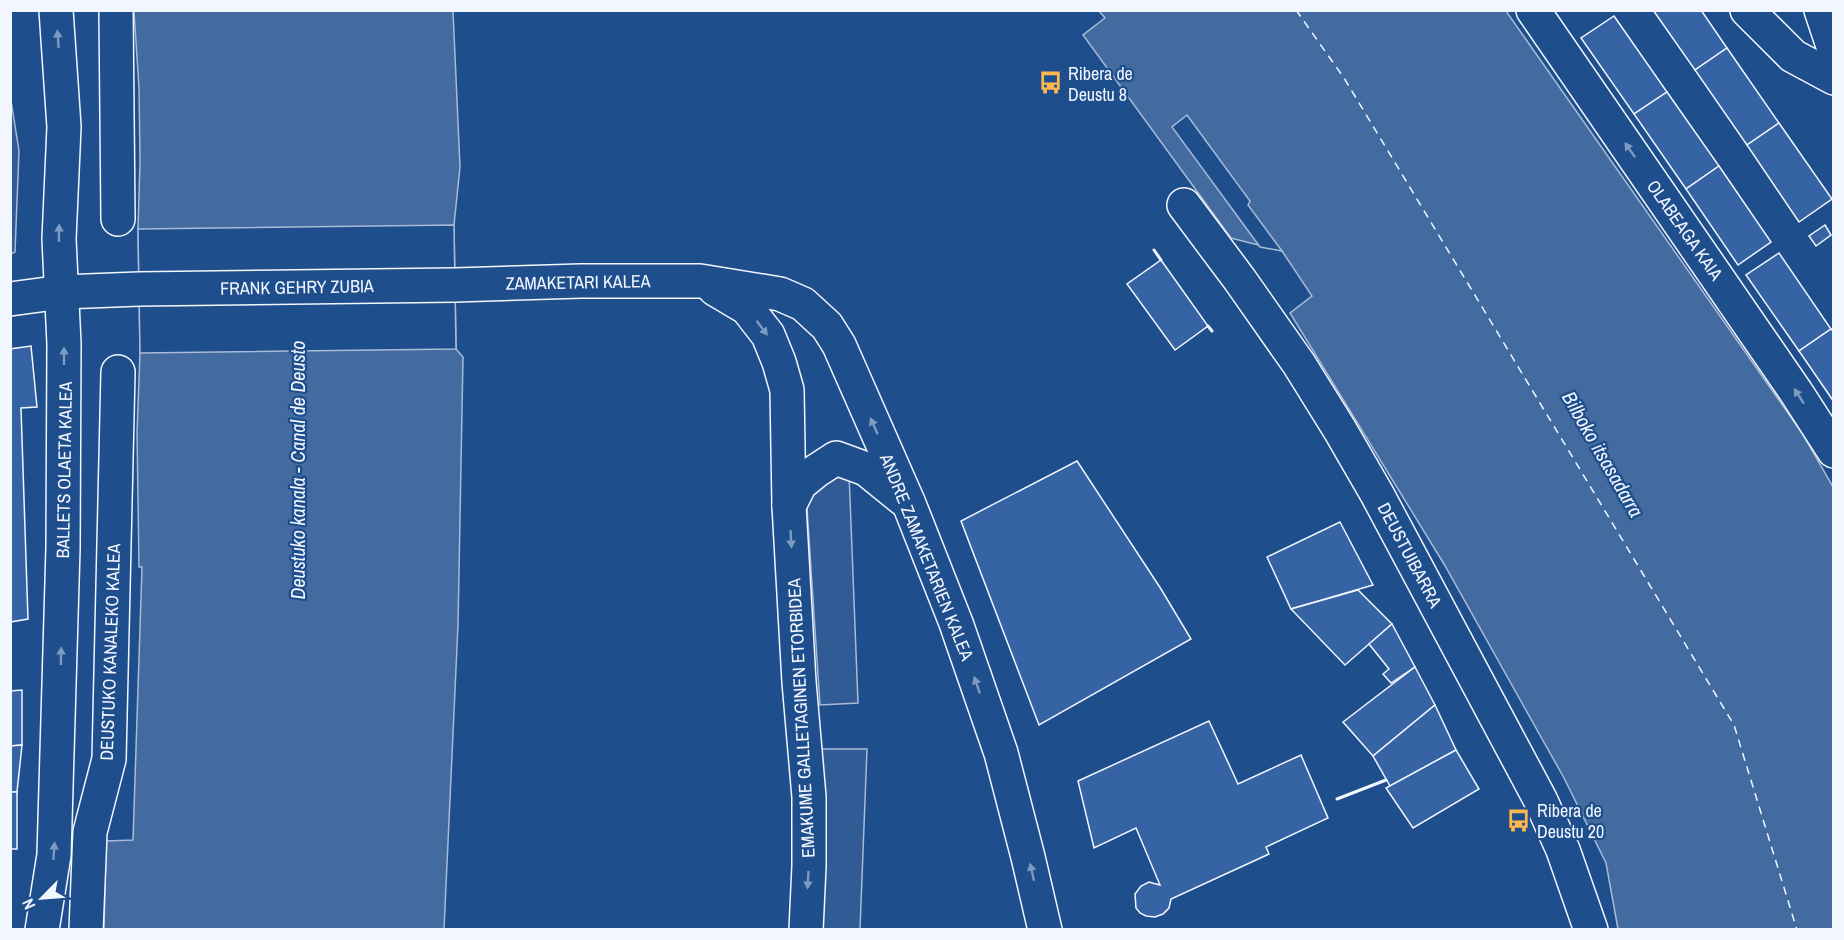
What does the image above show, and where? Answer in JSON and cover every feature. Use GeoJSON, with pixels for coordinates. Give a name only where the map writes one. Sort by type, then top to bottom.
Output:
{"type":"FeatureCollection","features":[{"type":"Feature","properties":{"kind":"street","name":"BALLETS OLAETA KALEA"},"geometry":{"type":"LineString","coordinates":[[42,930],[54,855],[65,424],[59,239],[64,127],[56,10]]}},
{"type":"Feature","properties":{"kind":"street"},"geometry":{"type":"LineString","coordinates":[[116,10],[118,219]]}},
{"type":"Feature","properties":{"kind":"street","name":"OLABEAGA KAIA"},"geometry":{"type":"LineString","coordinates":[[1533,10],[1796,392],[1833,451]]}},
{"type":"Feature","properties":{"kind":"street"},"geometry":{"type":"LineString","coordinates":[[1747,10],[1793,56],[1833,78]]}},
{"type":"Feature","properties":{"kind":"street"},"geometry":{"type":"LineString","coordinates":[[1821,10],[1833,49]]}},
{"type":"Feature","properties":{"kind":"street","name":"DEUSTUIBARRA"},"geometry":{"type":"LineString","coordinates":[[1184,205],[1299,364],[1377,494],[1541,801],[1563,850],[1591,930]]}},
{"type":"Feature","properties":{"kind":"street","name":"ZAMAKETARI KALEA"},"geometry":{"type":"LineString","coordinates":[[456,285],[590,281],[700,281]]}},
{"type":"Feature","properties":{"kind":"street","name":"ANDRE ZAMAKETARIEN KALEA"},"geometry":{"type":"LineString","coordinates":[[700,281],[780,294],[803,304],[827,326],[838,345],[909,504],[956,623],[1000,753],[1045,930]]}},
{"type":"Feature","properties":{"kind":"street","name":"EMAKUME GALLETAGINEN ETORBIDEA"},"geometry":{"type":"LineString","coordinates":[[700,281],[747,308],[768,335],[779,362],[786,390],[789,506],[799,682],[809,797],[806,930]]}},
{"type":"Feature","properties":{"kind":"street","name":"FRANK GEHRY ZUBIA"},"geometry":{"type":"LineString","coordinates":[[10,299],[62,292],[139,289],[456,285]]}},
{"type":"Feature","properties":{"kind":"street","name":"DEUSTUKO KANALEKO KALEA"},"geometry":{"type":"LineString","coordinates":[[86,930],[90,832],[109,759],[118,372]]}},
{"type":"Feature","properties":{"kind":"street"},"geometry":{"type":"LineString","coordinates":[[789,506],[800,484],[836,458],[866,469],[909,504]]}},
{"type":"Feature","properties":{"kind":"shaded area"},"geometry":{"type":"Polygon","coordinates":[[[10,94],[19,151],[15,252],[11,254],[10,94]]]}},
{"type":"Feature","properties":{"kind":"shaded area"},"geometry":{"type":"Polygon","coordinates":[[[849,473],[858,703],[820,705],[807,508],[811,485],[849,473]]]}},
{"type":"Feature","properties":{"kind":"shaded area"},"geometry":{"type":"Polygon","coordinates":[[[818,749],[867,749],[860,929],[819,929],[818,749]]]}},
{"type":"Feature","properties":{"kind":"water","name":"Deustuko kanala - Canal de Deusto"},"geometry":{"type":"Polygon","coordinates":[[[134,11],[453,11],[460,167],[454,225],[456,349],[463,357],[458,625],[444,929],[104,930],[106,841],[133,840],[142,567],[139,567],[137,433],[140,353],[139,88],[134,11]]]}},
{"type":"Feature","properties":{"kind":"water","name":"Bilboko itsasadarra"},"geometry":{"type":"Polygon","coordinates":[[[1099,11],[1506,11],[1802,433],[1833,487],[1833,929],[1618,929],[1606,863],[1564,778],[1444,564],[1290,313],[1312,296],[1282,251],[1231,238],[1083,35],[1105,18],[1099,11]]]}},
{"type":"Feature","properties":{"kind":"pier"},"geometry":{"type":"Polygon","coordinates":[[[1187,115],[1250,201],[1248,205],[1282,251],[1260,247],[1172,127],[1187,115]]]}},
{"type":"Feature","properties":{"kind":"pier"},"geometry":{"type":"Polygon","coordinates":[[[454,225],[456,349],[140,353],[138,229],[454,225]]]}},
{"type":"Feature","properties":{"kind":"building"},"geometry":{"type":"Polygon","coordinates":[[[1653,10],[1701,10],[1727,48],[1695,70],[1653,10]]]}},
{"type":"Feature","properties":{"kind":"building"},"geometry":{"type":"Polygon","coordinates":[[[1614,16],[1667,92],[1634,114],[1581,38],[1614,16]]]}},
{"type":"Feature","properties":{"kind":"building"},"geometry":{"type":"Polygon","coordinates":[[[1727,48],[1779,123],[1747,145],[1695,70],[1727,48]]]}},
{"type":"Feature","properties":{"kind":"building"},"geometry":{"type":"Polygon","coordinates":[[[1667,92],[1719,166],[1686,189],[1634,114],[1667,92]]]}},
{"type":"Feature","properties":{"kind":"building"},"geometry":{"type":"Polygon","coordinates":[[[1779,123],[1832,199],[1799,222],[1747,145],[1779,123]]]}},
{"type":"Feature","properties":{"kind":"building"},"geometry":{"type":"Polygon","coordinates":[[[1719,166],[1771,242],[1738,265],[1686,189],[1719,166]]]}},
{"type":"Feature","properties":{"kind":"building"},"geometry":{"type":"Polygon","coordinates":[[[1825,225],[1831,235],[1816,246],[1809,236],[1825,225]]]}},
{"type":"Feature","properties":{"kind":"building"},"geometry":{"type":"Polygon","coordinates":[[[1779,253],[1831,329],[1799,351],[1746,275],[1779,253]]]}},
{"type":"Feature","properties":{"kind":"building"},"geometry":{"type":"Polygon","coordinates":[[[1161,260],[1208,326],[1175,350],[1127,284],[1161,260]]]}},
{"type":"Feature","properties":{"kind":"building"},"geometry":{"type":"Polygon","coordinates":[[[1831,329],[1834,332],[1834,402],[1799,351],[1831,329]]]}},
{"type":"Feature","properties":{"kind":"building"},"geometry":{"type":"Polygon","coordinates":[[[31,346],[37,407],[21,408],[28,619],[10,622],[10,349],[31,346]]]}},
{"type":"Feature","properties":{"kind":"building"},"geometry":{"type":"Polygon","coordinates":[[[1077,461],[1191,639],[1039,725],[961,521],[1077,461]]]}},
{"type":"Feature","properties":{"kind":"building"},"geometry":{"type":"Polygon","coordinates":[[[1340,522],[1373,585],[1291,609],[1267,557],[1340,522]]]}},
{"type":"Feature","properties":{"kind":"building"},"geometry":{"type":"Polygon","coordinates":[[[1358,590],[1392,624],[1345,665],[1291,609],[1358,590]]]}},
{"type":"Feature","properties":{"kind":"building"},"geometry":{"type":"Polygon","coordinates":[[[1392,624],[1415,667],[1391,683],[1383,674],[1389,669],[1369,644],[1392,624]]]}},
{"type":"Feature","properties":{"kind":"building"},"geometry":{"type":"Polygon","coordinates":[[[1415,667],[1435,705],[1373,756],[1343,722],[1415,667]]]}},
{"type":"Feature","properties":{"kind":"building"},"geometry":{"type":"Polygon","coordinates":[[[22,690],[22,745],[10,746],[10,691],[22,690]]]}},
{"type":"Feature","properties":{"kind":"building"},"geometry":{"type":"Polygon","coordinates":[[[1435,705],[1456,750],[1390,786],[1373,756],[1435,705]]]}},
{"type":"Feature","properties":{"kind":"building"},"geometry":{"type":"Polygon","coordinates":[[[1209,721],[1238,784],[1301,755],[1328,818],[1266,847],[1269,854],[1171,899],[1169,908],[1163,914],[1155,917],[1146,916],[1136,908],[1135,894],[1141,886],[1149,882],[1160,885],[1136,828],[1094,848],[1078,781],[1209,721]]]}},
{"type":"Feature","properties":{"kind":"building"},"geometry":{"type":"Polygon","coordinates":[[[22,745],[17,792],[10,792],[10,746],[22,745]]]}},
{"type":"Feature","properties":{"kind":"building"},"geometry":{"type":"Polygon","coordinates":[[[1456,750],[1479,789],[1413,828],[1386,788],[1456,750]]]}},
{"type":"Feature","properties":{"kind":"building"},"geometry":{"type":"Polygon","coordinates":[[[10,792],[17,792],[17,849],[10,849],[10,792]]]}},
{"type":"Feature","properties":{"kind":"ferry route"},"geometry":{"type":"LineString","coordinates":[[1296,10],[1344,78],[1734,725],[1797,930]]}},
{"type":"Feature","properties":{"kind":"wall"},"geometry":{"type":"LineString","coordinates":[[1154,250],[1161,260]]}},
{"type":"Feature","properties":{"kind":"wall"},"geometry":{"type":"LineString","coordinates":[[1208,326],[1212,331]]}},
{"type":"Feature","properties":{"kind":"wall"},"geometry":{"type":"LineString","coordinates":[[1337,799],[1386,780]]}},
{"type":"Feature","properties":{"kind":"place","name":"Ribera de Deustu 8"},"geometry":{"type":"Point","coordinates":[1050,83]}},
{"type":"Feature","properties":{"kind":"place","name":"Ribera de Deustu 20"},"geometry":{"type":"Point","coordinates":[1519,820]}}]}
